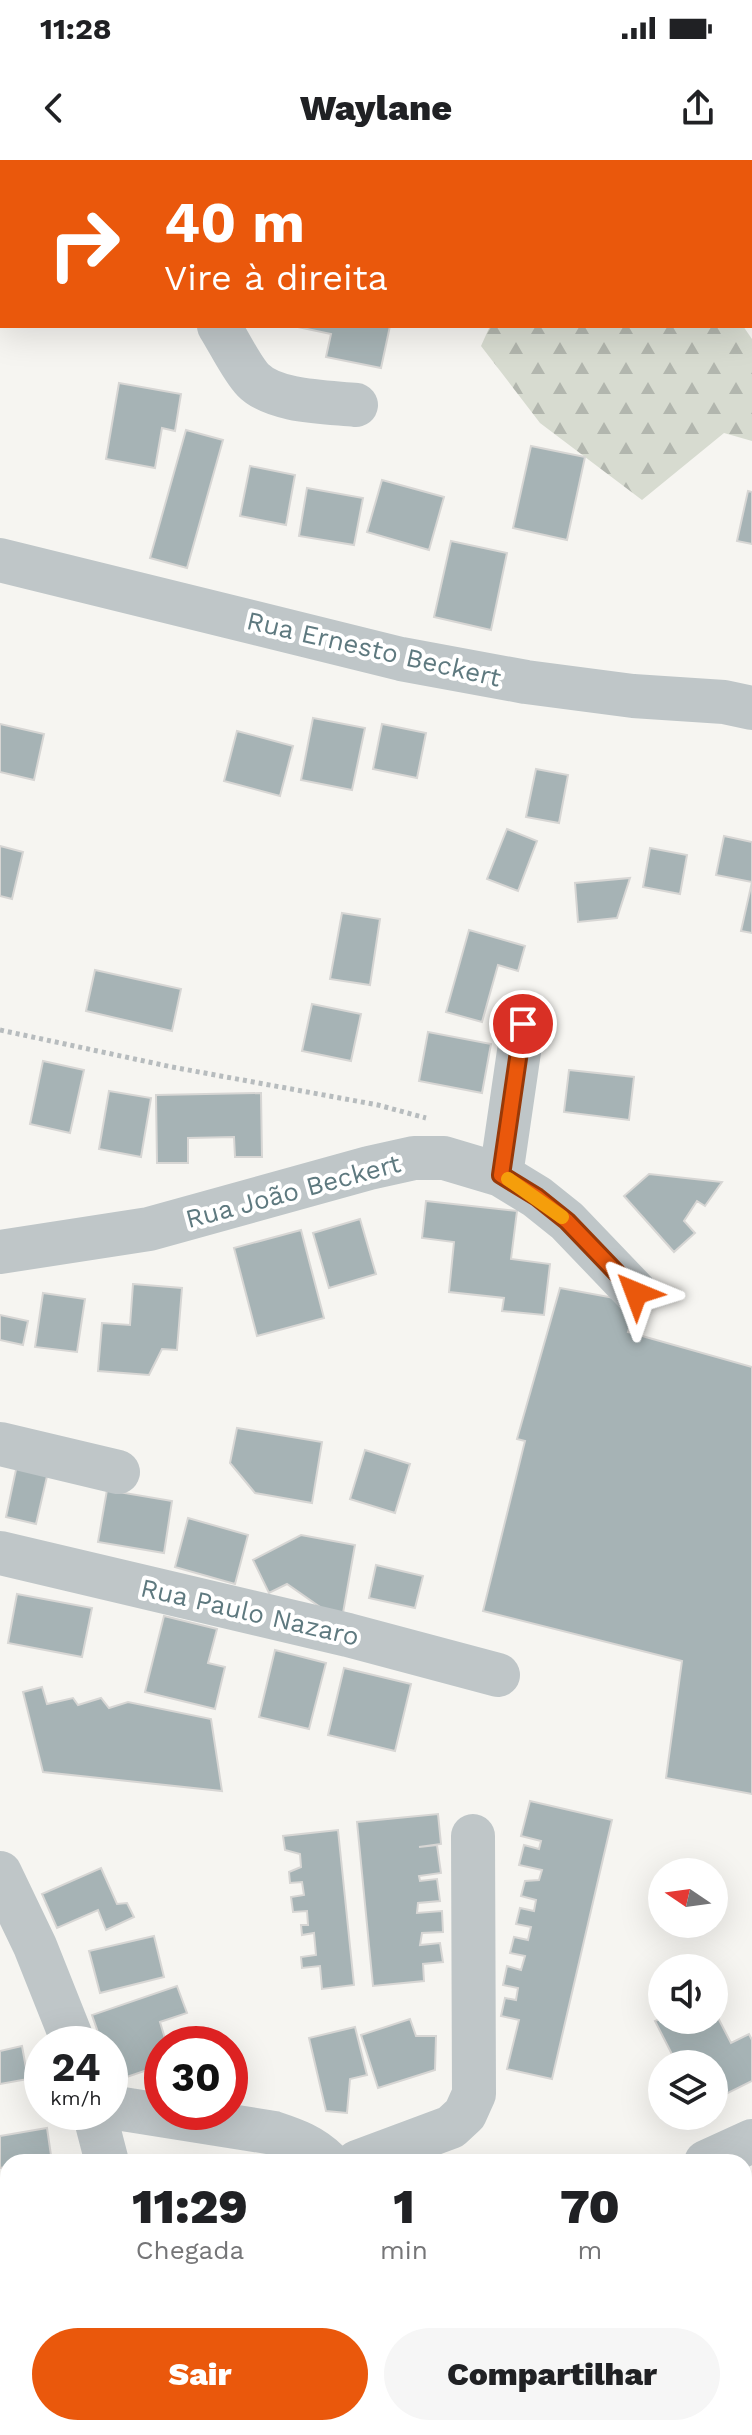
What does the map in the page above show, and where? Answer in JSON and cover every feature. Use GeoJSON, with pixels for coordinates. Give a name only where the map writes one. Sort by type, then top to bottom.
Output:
{"type":"FeatureCollection","features":[{"type":"Feature","properties":{"kind":"street"},"geometry":{"type":"LineString","coordinates":[[220,328],[252,379],[269,390],[296,398],[356,405]]}},
{"type":"Feature","properties":{"kind":"street","name":"Rua Ernesto Beckert"},"geometry":{"type":"LineString","coordinates":[[0,560],[401,659],[526,682],[633,696],[724,702],[752,708]]}},
{"type":"Feature","properties":{"kind":"street"},"geometry":{"type":"LineString","coordinates":[[501,1175],[523,1024]]}},
{"type":"Feature","properties":{"kind":"street","name":"Rua João Beckert"},"geometry":{"type":"LineString","coordinates":[[0,1252],[149,1229],[414,1158],[444,1158],[501,1175],[537,1197],[567,1221],[636,1293]]}},
{"type":"Feature","properties":{"kind":"street"},"geometry":{"type":"LineString","coordinates":[[0,1444],[118,1472]]}},
{"type":"Feature","properties":{"kind":"street","name":"Rua Paulo Nazaro"},"geometry":{"type":"LineString","coordinates":[[0,1553],[348,1635],[498,1675]]}},
{"type":"Feature","properties":{"kind":"street"},"geometry":{"type":"LineString","coordinates":[[378,2154],[451,2127],[465,2114],[474,2094],[473,1836]]}},
{"type":"Feature","properties":{"kind":"street"},"geometry":{"type":"LineString","coordinates":[[0,1873],[35,1946],[67,2026]]}},
{"type":"Feature","properties":{"kind":"street"},"geometry":{"type":"LineString","coordinates":[[128,2110],[274,2133],[299,2141],[320,2154]]}},
{"type":"Feature","properties":{"kind":"street"},"geometry":{"type":"LineString","coordinates":[[99,2130],[105,2154]]}},
{"type":"Feature","properties":{"kind":"street"},"geometry":{"type":"LineString","coordinates":[[724,2154],[752,2141]]}},
{"type":"Feature","properties":{"kind":"path"},"geometry":{"type":"LineString","coordinates":[[0,1030],[172,1067],[378,1105],[435,1120]]}},
{"type":"Feature","properties":{"kind":"green space"},"geometry":{"type":"Polygon","coordinates":[[[489,328],[744,328],[752,339],[752,441],[724,433],[642,500],[540,423],[481,346],[489,328]]]}},
{"type":"Feature","properties":{"kind":"building"},"geometry":{"type":"Polygon","coordinates":[[[302,328],[390,328],[381,368],[326,357],[331,334],[302,328]]]}},
{"type":"Feature","properties":{"kind":"building"},"geometry":{"type":"Polygon","coordinates":[[[119,383],[181,394],[175,431],[162,428],[155,468],[106,459],[119,383]]]}},
{"type":"Feature","properties":{"kind":"building"},"geometry":{"type":"Polygon","coordinates":[[[186,430],[223,440],[187,568],[150,558],[186,430]]]}},
{"type":"Feature","properties":{"kind":"building"},"geometry":{"type":"Polygon","coordinates":[[[531,446],[585,457],[567,540],[513,528],[531,446]]]}},
{"type":"Feature","properties":{"kind":"building"},"geometry":{"type":"Polygon","coordinates":[[[250,466],[295,475],[286,525],[240,516],[250,466]]]}},
{"type":"Feature","properties":{"kind":"building"},"geometry":{"type":"Polygon","coordinates":[[[382,480],[444,497],[429,550],[367,532],[382,480]]]}},
{"type":"Feature","properties":{"kind":"building"},"geometry":{"type":"Polygon","coordinates":[[[307,488],[363,498],[354,545],[299,536],[307,488]]]}},
{"type":"Feature","properties":{"kind":"building"},"geometry":{"type":"Polygon","coordinates":[[[748,491],[752,492],[752,544],[737,541],[748,491]]]}},
{"type":"Feature","properties":{"kind":"building"},"geometry":{"type":"Polygon","coordinates":[[[451,541],[507,553],[491,630],[434,617],[451,541]]]}},
{"type":"Feature","properties":{"kind":"building"},"geometry":{"type":"Polygon","coordinates":[[[313,718],[365,728],[352,790],[301,780],[313,718]]]}},
{"type":"Feature","properties":{"kind":"building"},"geometry":{"type":"Polygon","coordinates":[[[0,724],[44,734],[34,780],[0,772],[0,724]]]}},
{"type":"Feature","properties":{"kind":"building"},"geometry":{"type":"Polygon","coordinates":[[[382,724],[426,733],[417,778],[373,769],[382,724]]]}},
{"type":"Feature","properties":{"kind":"building"},"geometry":{"type":"Polygon","coordinates":[[[237,731],[293,746],[280,796],[224,781],[237,731]]]}},
{"type":"Feature","properties":{"kind":"building"},"geometry":{"type":"Polygon","coordinates":[[[536,769],[568,775],[559,823],[526,817],[536,769]]]}},
{"type":"Feature","properties":{"kind":"building"},"geometry":{"type":"Polygon","coordinates":[[[507,829],[537,841],[518,891],[487,879],[507,829]]]}},
{"type":"Feature","properties":{"kind":"building"},"geometry":{"type":"Polygon","coordinates":[[[724,836],[752,842],[752,882],[716,875],[724,836]]]}},
{"type":"Feature","properties":{"kind":"building"},"geometry":{"type":"Polygon","coordinates":[[[0,846],[23,852],[12,899],[0,896],[0,846]]]}},
{"type":"Feature","properties":{"kind":"building"},"geometry":{"type":"Polygon","coordinates":[[[650,848],[687,855],[680,894],[643,887],[650,848]]]}},
{"type":"Feature","properties":{"kind":"building"},"geometry":{"type":"Polygon","coordinates":[[[630,878],[617,918],[578,922],[575,883],[630,878]]]}},
{"type":"Feature","properties":{"kind":"building"},"geometry":{"type":"Polygon","coordinates":[[[752,882],[752,933],[741,931],[752,882]]]}},
{"type":"Feature","properties":{"kind":"building"},"geometry":{"type":"Polygon","coordinates":[[[342,913],[380,919],[370,985],[330,979],[342,913]]]}},
{"type":"Feature","properties":{"kind":"building"},"geometry":{"type":"Polygon","coordinates":[[[469,930],[525,946],[518,971],[498,965],[482,1022],[446,1012],[469,930]]]}},
{"type":"Feature","properties":{"kind":"building"},"geometry":{"type":"Polygon","coordinates":[[[95,970],[181,989],[172,1031],[86,1011],[95,970]]]}},
{"type":"Feature","properties":{"kind":"building"},"geometry":{"type":"Polygon","coordinates":[[[312,1004],[361,1014],[351,1061],[302,1051],[312,1004]]]}},
{"type":"Feature","properties":{"kind":"building"},"geometry":{"type":"Polygon","coordinates":[[[428,1032],[491,1044],[482,1093],[419,1081],[428,1032]]]}},
{"type":"Feature","properties":{"kind":"building"},"geometry":{"type":"Polygon","coordinates":[[[43,1061],[84,1070],[70,1133],[30,1124],[43,1061]]]}},
{"type":"Feature","properties":{"kind":"building"},"geometry":{"type":"Polygon","coordinates":[[[569,1070],[634,1077],[629,1120],[564,1112],[569,1070]]]}},
{"type":"Feature","properties":{"kind":"building"},"geometry":{"type":"Polygon","coordinates":[[[109,1091],[151,1098],[141,1157],[99,1149],[109,1091]]]}},
{"type":"Feature","properties":{"kind":"building"},"geometry":{"type":"Polygon","coordinates":[[[261,1093],[262,1157],[235,1157],[234,1137],[188,1138],[188,1163],[157,1163],[156,1095],[261,1093]]]}},
{"type":"Feature","properties":{"kind":"building"},"geometry":{"type":"Polygon","coordinates":[[[649,1174],[722,1182],[705,1206],[697,1201],[684,1221],[695,1233],[674,1252],[624,1196],[649,1174]]]}},
{"type":"Feature","properties":{"kind":"building"},"geometry":{"type":"Polygon","coordinates":[[[426,1201],[517,1211],[511,1259],[550,1264],[544,1315],[502,1311],[504,1298],[449,1292],[454,1242],[422,1238],[426,1201]]]}},
{"type":"Feature","properties":{"kind":"building"},"geometry":{"type":"Polygon","coordinates":[[[360,1219],[376,1274],[329,1288],[313,1233],[360,1219]]]}},
{"type":"Feature","properties":{"kind":"building"},"geometry":{"type":"Polygon","coordinates":[[[301,1230],[324,1318],[257,1336],[234,1248],[301,1230]]]}},
{"type":"Feature","properties":{"kind":"building"},"geometry":{"type":"Polygon","coordinates":[[[133,1284],[182,1288],[177,1350],[162,1349],[149,1375],[98,1371],[102,1323],[130,1325],[133,1284]]]}},
{"type":"Feature","properties":{"kind":"building"},"geometry":{"type":"Polygon","coordinates":[[[560,1288],[636,1302],[628,1332],[752,1367],[752,1794],[666,1778],[682,1661],[483,1611],[525,1441],[517,1439],[560,1288]]]}},
{"type":"Feature","properties":{"kind":"building"},"geometry":{"type":"Polygon","coordinates":[[[43,1293],[85,1299],[77,1352],[35,1347],[43,1293]]]}},
{"type":"Feature","properties":{"kind":"building"},"geometry":{"type":"Polygon","coordinates":[[[0,1315],[28,1321],[23,1345],[0,1340],[0,1315]]]}},
{"type":"Feature","properties":{"kind":"building"},"geometry":{"type":"Polygon","coordinates":[[[237,1428],[322,1442],[312,1503],[255,1493],[230,1463],[237,1428]]]}},
{"type":"Feature","properties":{"kind":"building"},"geometry":{"type":"Polygon","coordinates":[[[365,1450],[410,1464],[395,1513],[350,1499],[365,1450]]]}},
{"type":"Feature","properties":{"kind":"building"},"geometry":{"type":"Polygon","coordinates":[[[17,1465],[48,1472],[36,1524],[6,1517],[17,1465]]]}},
{"type":"Feature","properties":{"kind":"building"},"geometry":{"type":"Polygon","coordinates":[[[107,1490],[172,1501],[164,1553],[98,1542],[107,1490]]]}},
{"type":"Feature","properties":{"kind":"building"},"geometry":{"type":"Polygon","coordinates":[[[188,1518],[248,1535],[235,1584],[175,1567],[188,1518]]]}},
{"type":"Feature","properties":{"kind":"building"},"geometry":{"type":"Polygon","coordinates":[[[301,1535],[355,1545],[343,1613],[323,1609],[287,1584],[269,1593],[253,1560],[301,1535]]]}},
{"type":"Feature","properties":{"kind":"building"},"geometry":{"type":"Polygon","coordinates":[[[376,1565],[423,1576],[415,1608],[369,1598],[376,1565]]]}},
{"type":"Feature","properties":{"kind":"building"},"geometry":{"type":"Polygon","coordinates":[[[17,1594],[92,1608],[82,1657],[8,1643],[17,1594]]]}},
{"type":"Feature","properties":{"kind":"building"},"geometry":{"type":"Polygon","coordinates":[[[164,1616],[217,1629],[208,1663],[225,1667],[215,1709],[145,1692],[164,1616]]]}},
{"type":"Feature","properties":{"kind":"building"},"geometry":{"type":"Polygon","coordinates":[[[275,1650],[326,1663],[309,1729],[259,1717],[275,1650]]]}},
{"type":"Feature","properties":{"kind":"building"},"geometry":{"type":"Polygon","coordinates":[[[344,1668],[411,1684],[395,1751],[328,1735],[344,1668]]]}},
{"type":"Feature","properties":{"kind":"building"},"geometry":{"type":"Polygon","coordinates":[[[42,1687],[47,1704],[73,1698],[78,1705],[101,1698],[109,1708],[128,1702],[211,1719],[222,1791],[43,1772],[23,1692],[42,1687]]]}},
{"type":"Feature","properties":{"kind":"building"},"geometry":{"type":"Polygon","coordinates":[[[530,1801],[612,1820],[552,2079],[507,2069],[519,2020],[501,2016],[505,1998],[516,2000],[518,1988],[503,1985],[507,1966],[521,1970],[525,1956],[510,1953],[514,1937],[528,1940],[531,1927],[516,1924],[520,1908],[534,1911],[536,1900],[521,1896],[525,1881],[539,1880],[542,1870],[519,1865],[524,1845],[539,1849],[541,1841],[521,1836],[530,1801]]]}},
{"type":"Feature","properties":{"kind":"building"},"geometry":{"type":"Polygon","coordinates":[[[438,1814],[441,1844],[419,1847],[437,1845],[441,1873],[419,1876],[420,1881],[437,1879],[440,1901],[418,1903],[417,1913],[442,1911],[443,1932],[422,1933],[420,1945],[440,1943],[443,1962],[423,1964],[424,1981],[373,1986],[357,1822],[438,1814]]]}},
{"type":"Feature","properties":{"kind":"building"},"geometry":{"type":"Polygon","coordinates":[[[338,1830],[354,1985],[322,1989],[320,1966],[302,1968],[301,1957],[316,1955],[314,1933],[302,1935],[301,1925],[308,1925],[307,1911],[293,1912],[291,1897],[304,1895],[302,1882],[290,1883],[289,1872],[301,1867],[300,1854],[285,1850],[283,1836],[338,1830]]]}},
{"type":"Feature","properties":{"kind":"building"},"geometry":{"type":"Polygon","coordinates":[[[101,1868],[117,1904],[127,1903],[134,1917],[106,1930],[98,1910],[57,1928],[42,1894],[101,1868]]]}},
{"type":"Feature","properties":{"kind":"building"},"geometry":{"type":"Polygon","coordinates":[[[154,1936],[164,1977],[100,1993],[89,1951],[154,1936]]]}},
{"type":"Feature","properties":{"kind":"building"},"geometry":{"type":"Polygon","coordinates":[[[177,1986],[187,2013],[160,2022],[161,2026],[144,2026],[144,2071],[128,2077],[128,2026],[96,2026],[92,2015],[177,1986]]]}},
{"type":"Feature","properties":{"kind":"building"},"geometry":{"type":"Polygon","coordinates":[[[410,2019],[416,2036],[436,2036],[435,2070],[378,2088],[361,2035],[410,2019]]]}},
{"type":"Feature","properties":{"kind":"building"},"geometry":{"type":"Polygon","coordinates":[[[355,2027],[367,2075],[350,2079],[347,2113],[326,2111],[309,2038],[355,2027]]]}},
{"type":"Feature","properties":{"kind":"building"},"geometry":{"type":"Polygon","coordinates":[[[662,2034],[726,2034],[731,2043],[749,2034],[752,2040],[752,2081],[728,2093],[728,2050],[670,2050],[662,2034]]]}},
{"type":"Feature","properties":{"kind":"building"},"geometry":{"type":"Polygon","coordinates":[[[22,2046],[24,2080],[0,2084],[0,2051],[22,2046]]]}},
{"type":"Feature","properties":{"kind":"building"},"geometry":{"type":"Polygon","coordinates":[[[47,2130],[51,2154],[0,2154],[0,2136],[47,2130]]]}},
{"type":"Feature","properties":{"kind":"slow traffic"},"geometry":{"type":"LineString","coordinates":[[508,1179],[562,1217]]}},
{"type":"Feature","properties":{"kind":"route"},"geometry":{"type":"LineString","coordinates":[[523,1024],[501,1175],[537,1197],[567,1221],[636,1293]]}}]}
